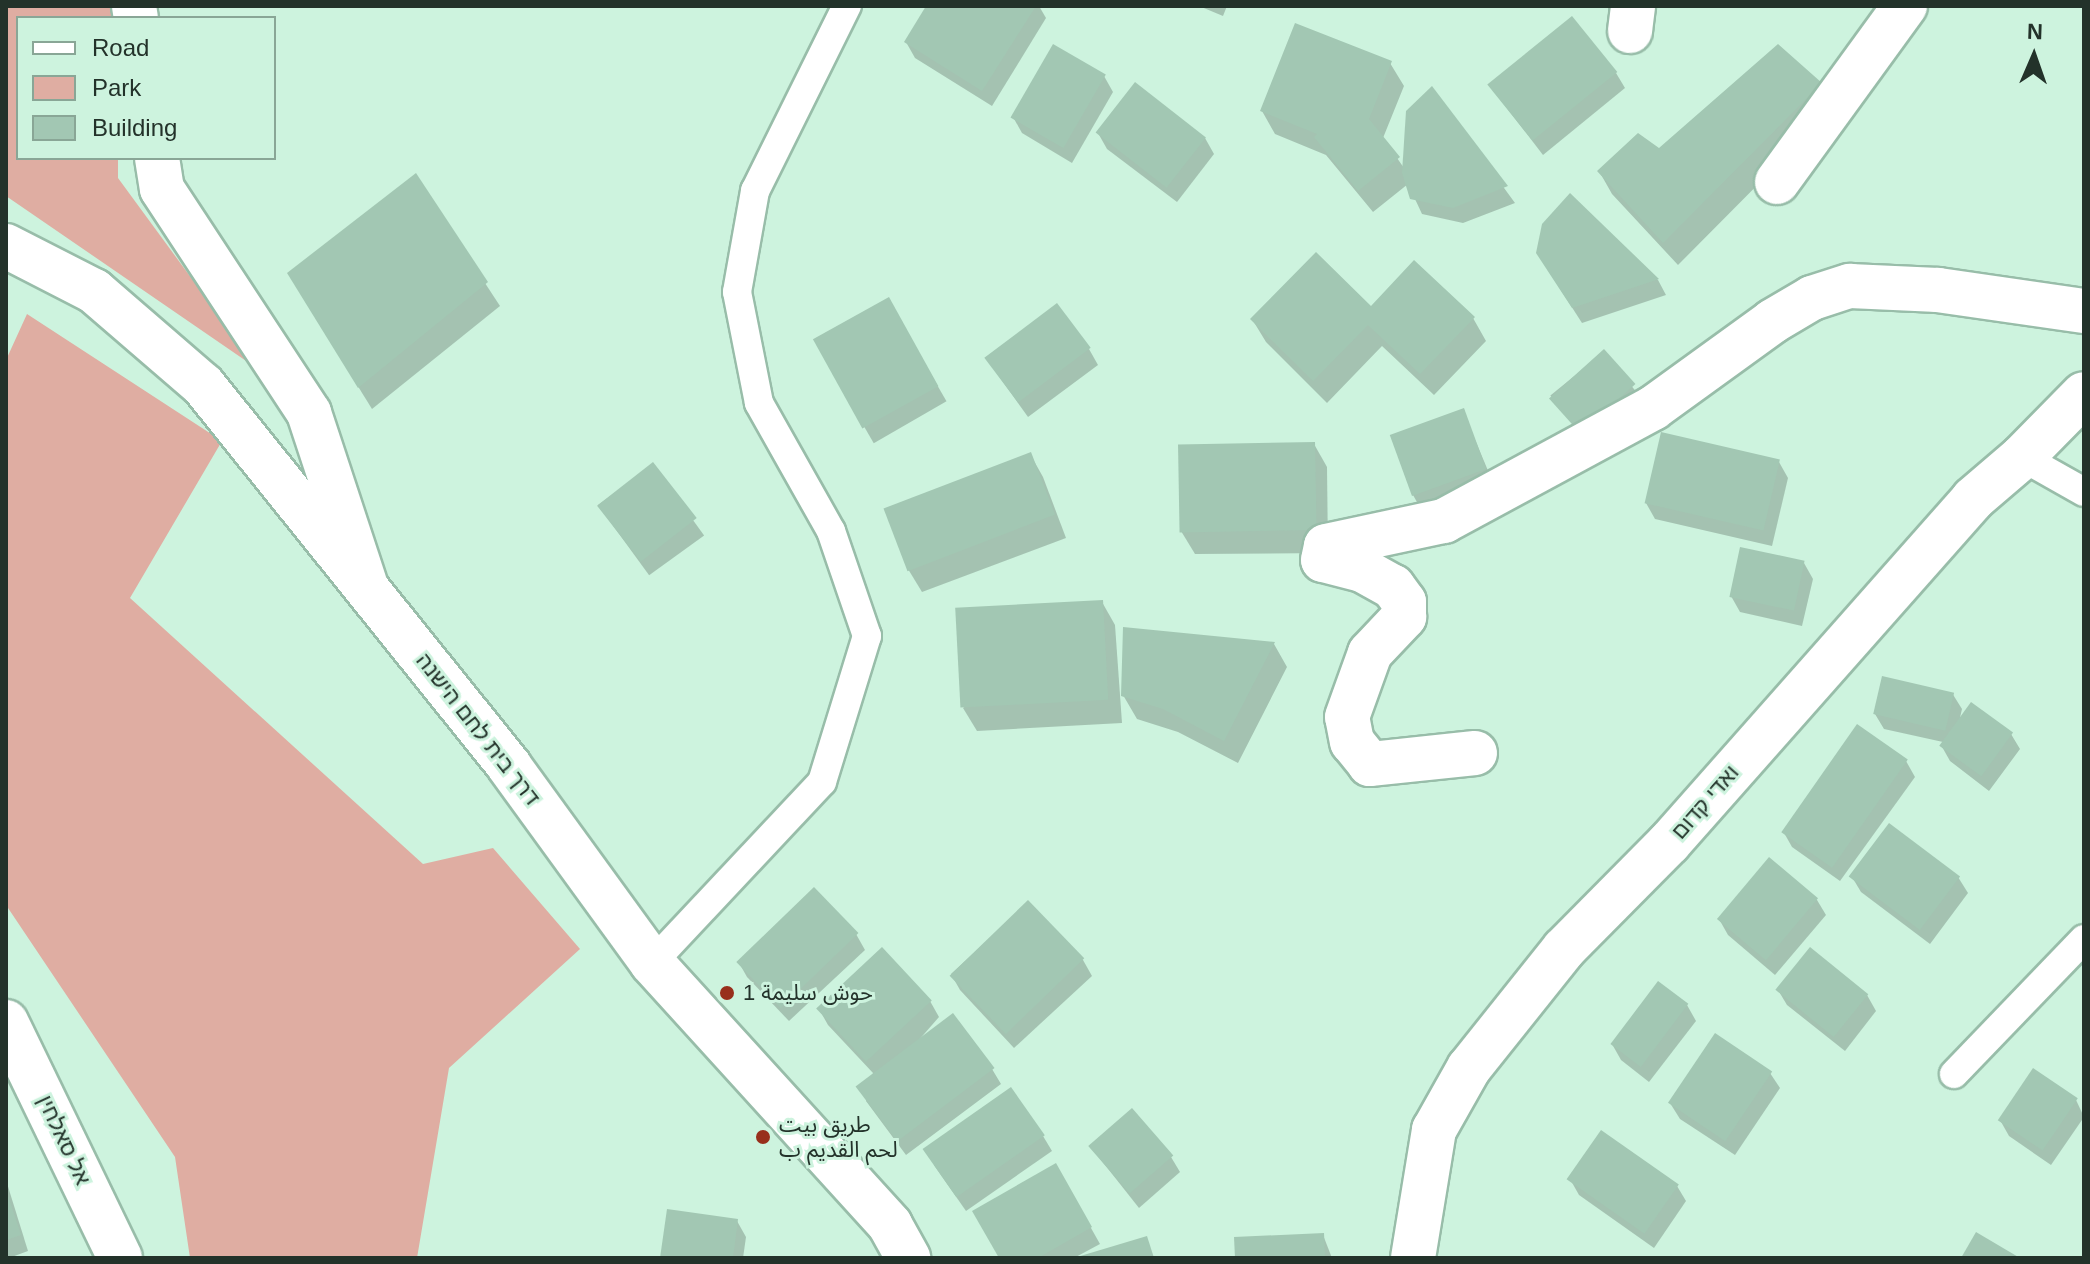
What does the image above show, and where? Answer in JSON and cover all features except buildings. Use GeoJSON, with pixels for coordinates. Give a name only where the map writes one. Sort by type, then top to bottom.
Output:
{"type":"FeatureCollection","features":[{"type":"Feature","properties":{"kind":"street"},"geometry":{"type":"LineString","coordinates":[[1777,182],[1905,6]]}},
{"type":"Feature","properties":{"kind":"street"},"geometry":{"type":"LineString","coordinates":[[157,160],[162,189],[309,413],[368,591]]}},
{"type":"Feature","properties":{"kind":"street","name":"דרך בית לחם הישנה"},"geometry":{"type":"LineString","coordinates":[[6,246],[94,291],[203,385],[509,766],[652,963],[890,1225],[908,1258]]}},
{"type":"Feature","properties":{"kind":"street"},"geometry":{"type":"LineString","coordinates":[[1475,753],[1370,764],[1352,742],[1347,717],[1370,653],[1404,617],[1404,602],[1393,587],[1362,570],[1323,560],[1326,546],[1444,521],[1560,462],[1653,408],[1773,321],[1812,298],[1850,286],[1924,290],[2084,311]]}},
{"type":"Feature","properties":{"kind":"street","name":"ואדי קדום"},"geometry":{"type":"LineString","coordinates":[[1413,1258],[1434,1130],[1469,1068],[1564,949],[1669,843],[1973,499],[2022,457],[2084,394]]}},
{"type":"Feature","properties":{"kind":"street","name":"אל סאלחין"},"geometry":{"type":"LineString","coordinates":[[6,1022],[120,1258]]}},
{"type":"Feature","properties":{"kind":"lane"},"geometry":{"type":"LineString","coordinates":[[652,963],[822,782],[867,636],[831,531],[759,403],[737,292],[755,191],[847,6]]}},
{"type":"Feature","properties":{"kind":"lane"},"geometry":{"type":"LineString","coordinates":[[2022,457],[2084,492]]}},
{"type":"Feature","properties":{"kind":"lane"},"geometry":{"type":"LineString","coordinates":[[1954,1074],[2084,939]]}},
{"type":"Feature","properties":{"kind":"green space"},"geometry":{"type":"Polygon","coordinates":[[[6,6],[116,6],[116,16],[16,16],[16,160],[118,160],[118,178],[258,369],[6,196],[6,6]]]}},
{"type":"Feature","properties":{"kind":"green space"},"geometry":{"type":"Polygon","coordinates":[[[27,314],[222,441],[130,598],[423,864],[493,848],[580,949],[449,1068],[417,1258],[190,1258],[175,1157],[6,905],[6,360],[27,314]]]}},
{"type":"Feature","properties":{"kind":"place","name":"حوش سليمة 1"},"geometry":{"type":"Point","coordinates":[727,993]}},
{"type":"Feature","properties":{"kind":"place","name":"طريق بيت لحم القديم ب"},"geometry":{"type":"Point","coordinates":[763,1137]}}]}
